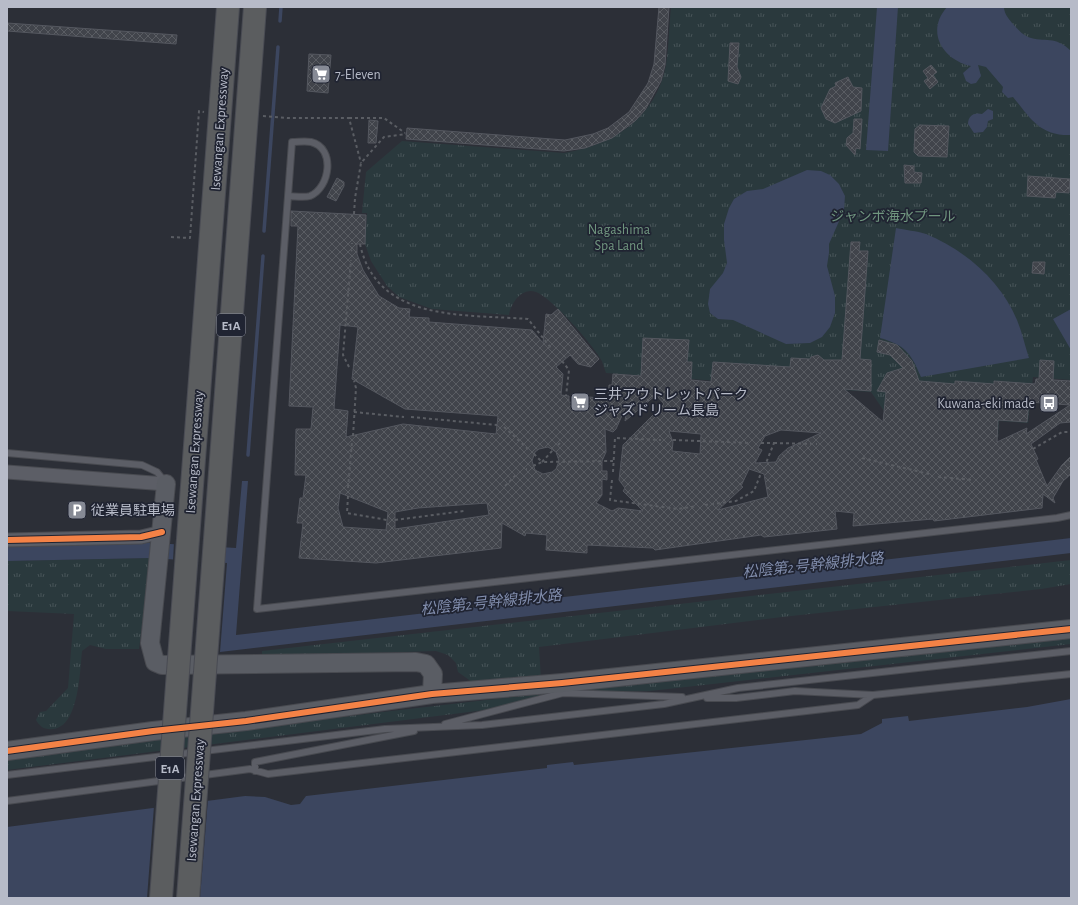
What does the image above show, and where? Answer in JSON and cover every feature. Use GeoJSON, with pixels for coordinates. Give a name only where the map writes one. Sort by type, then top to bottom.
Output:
{"type":"FeatureCollection","features":[{"type":"Feature","properties":{"kind":"highway"},"geometry":{"type":"LineString","coordinates":[[219,128],[221,7]]}},
{"type":"Feature","properties":{"kind":"highway","name":"Isewangan Expressway"},"geometry":{"type":"LineString","coordinates":[[161,898],[228,7]]}},
{"type":"Feature","properties":{"kind":"highway","name":"Isewangan Expressway"},"geometry":{"type":"LineString","coordinates":[[188,898],[255,7]]}},
{"type":"Feature","properties":{"kind":"street"},"geometry":{"type":"LineString","coordinates":[[7,472],[166,484],[150,643],[156,662],[162,665],[416,662],[426,664],[433,674],[432,694]]}},
{"type":"Feature","properties":{"kind":"street"},"geometry":{"type":"LineString","coordinates":[[7,540],[141,538],[161,536]]}},
{"type":"Feature","properties":{"kind":"street"},"geometry":{"type":"LineString","coordinates":[[7,752],[153,731],[246,721],[432,694],[562,688],[1071,629]]}},
{"type":"Feature","properties":{"kind":"lane"},"geometry":{"type":"LineString","coordinates":[[288,196],[309,196],[319,191],[325,179],[328,162],[324,149],[311,142],[292,142],[257,609],[1057,518],[1071,515]]}},
{"type":"Feature","properties":{"kind":"lane"},"geometry":{"type":"LineString","coordinates":[[7,454],[142,465],[157,472],[166,484]]}},
{"type":"Feature","properties":{"kind":"lane"},"geometry":{"type":"LineString","coordinates":[[7,776],[385,729],[482,725],[664,704],[738,688],[1071,651]]}},
{"type":"Feature","properties":{"kind":"lane"},"geometry":{"type":"LineString","coordinates":[[255,771],[255,762],[430,727],[562,688],[693,698],[736,698],[795,692],[873,695],[1071,674]]}},
{"type":"Feature","properties":{"kind":"lane"},"geometry":{"type":"LineString","coordinates":[[7,801],[250,769],[268,774],[858,704],[873,695]]}},
{"type":"Feature","properties":{"kind":"path"},"geometry":{"type":"LineString","coordinates":[[256,116],[287,118],[384,118],[406,134],[384,137],[361,163]]}},
{"type":"Feature","properties":{"kind":"path"},"geometry":{"type":"LineString","coordinates":[[349,118],[361,163],[354,214]]}},
{"type":"Feature","properties":{"kind":"path"},"geometry":{"type":"LineString","coordinates":[[360,244],[363,256],[370,270],[380,284],[394,296],[408,304],[427,310],[451,314],[528,319],[552,348]]}},
{"type":"Feature","properties":{"kind":"path"},"geometry":{"type":"LineString","coordinates":[[349,368],[343,355],[351,260]]}},
{"type":"Feature","properties":{"kind":"path"},"geometry":{"type":"LineString","coordinates":[[562,362],[569,370],[566,396]]}},
{"type":"Feature","properties":{"kind":"path"},"geometry":{"type":"LineString","coordinates":[[353,436],[356,388],[354,381]]}},
{"type":"Feature","properties":{"kind":"path"},"geometry":{"type":"LineString","coordinates":[[354,412],[404,417]]}},
{"type":"Feature","properties":{"kind":"path"},"geometry":{"type":"LineString","coordinates":[[411,417],[497,425]]}},
{"type":"Feature","properties":{"kind":"path"},"geometry":{"type":"LineString","coordinates":[[504,427],[528,449]]}},
{"type":"Feature","properties":{"kind":"path"},"geometry":{"type":"LineString","coordinates":[[1034,449],[1062,432],[1071,432]]}},
{"type":"Feature","properties":{"kind":"path"},"geometry":{"type":"LineString","coordinates":[[613,472],[616,438],[661,440]]}},
{"type":"Feature","properties":{"kind":"path"},"geometry":{"type":"LineString","coordinates":[[673,440],[751,443]]}},
{"type":"Feature","properties":{"kind":"path"},"geometry":{"type":"LineString","coordinates":[[348,488],[352,442]]}},
{"type":"Feature","properties":{"kind":"path"},"geometry":{"type":"LineString","coordinates":[[761,443],[817,444]]}},
{"type":"Feature","properties":{"kind":"path"},"geometry":{"type":"LineString","coordinates":[[766,463],[774,443]]}},
{"type":"Feature","properties":{"kind":"path"},"geometry":{"type":"LineString","coordinates":[[542,462],[553,450]]}},
{"type":"Feature","properties":{"kind":"path"},"geometry":{"type":"LineString","coordinates":[[534,454],[542,462]]}},
{"type":"Feature","properties":{"kind":"path"},"geometry":{"type":"LineString","coordinates":[[862,458],[929,474]]}},
{"type":"Feature","properties":{"kind":"path"},"geometry":{"type":"LineString","coordinates":[[533,466],[542,462],[614,460]]}},
{"type":"Feature","properties":{"kind":"path"},"geometry":{"type":"LineString","coordinates":[[505,486],[518,473]]}},
{"type":"Feature","properties":{"kind":"path"},"geometry":{"type":"LineString","coordinates":[[705,505],[736,501],[754,491],[761,473]]}},
{"type":"Feature","properties":{"kind":"path"},"geometry":{"type":"LineString","coordinates":[[938,476],[974,480]]}},
{"type":"Feature","properties":{"kind":"path"},"geometry":{"type":"LineString","coordinates":[[612,480],[610,500],[678,509],[697,506]]}},
{"type":"Feature","properties":{"kind":"path"},"geometry":{"type":"LineString","coordinates":[[348,496],[347,513],[387,520]]}},
{"type":"Feature","properties":{"kind":"path"},"geometry":{"type":"LineString","coordinates":[[395,520],[464,511]]}},
{"type":"Feature","properties":{"kind":"green space","name":"ジャンボ海水プール"},"geometry":{"type":"Polygon","coordinates":[[[671,7],[1071,7],[1071,380],[1033,377],[1028,423],[999,421],[998,438],[977,436],[891,411],[884,411],[871,392],[606,373],[603,363],[580,332],[561,312],[543,296],[536,292],[531,291],[521,294],[514,302],[509,315],[432,309],[399,297],[387,286],[371,261],[365,244],[367,213],[362,213],[366,172],[402,141],[564,153],[582,149],[615,136],[630,126],[642,114],[653,100],[661,84],[667,58],[671,7]]]}},
{"type":"Feature","properties":{"kind":"green space"},"geometry":{"type":"Polygon","coordinates":[[[151,558],[139,649],[106,649],[90,645],[82,651],[79,684],[73,708],[68,719],[62,726],[53,729],[43,728],[36,720],[40,712],[46,711],[68,688],[74,614],[7,611],[7,561],[151,558]]]}},
{"type":"Feature","properties":{"kind":"green space"},"geometry":{"type":"Polygon","coordinates":[[[1071,560],[1071,584],[1041,589],[782,617],[539,647],[541,679],[472,682],[458,672],[456,663],[448,655],[436,651],[262,656],[262,651],[1071,560]]]}},
{"type":"Feature","properties":{"kind":"green space"},"geometry":{"type":"Polygon","coordinates":[[[1071,633],[1071,644],[650,691],[584,692],[584,689],[1071,633]]]}},
{"type":"Feature","properties":{"kind":"green space"},"geometry":{"type":"Polygon","coordinates":[[[546,693],[546,696],[485,710],[7,770],[7,759],[20,757],[546,693]]]}},
{"type":"Feature","properties":{"kind":"water"},"geometry":{"type":"Polygon","coordinates":[[[877,7],[898,7],[888,151],[866,150],[877,7]]]}},
{"type":"Feature","properties":{"kind":"water"},"geometry":{"type":"Polygon","coordinates":[[[947,7],[1004,7],[1005,13],[1009,19],[1019,31],[1026,36],[1034,39],[1055,41],[1071,51],[1071,135],[1051,133],[1037,125],[1013,97],[1008,98],[1002,92],[1003,87],[986,67],[978,65],[981,76],[976,83],[971,84],[966,81],[963,73],[971,66],[952,58],[940,44],[938,26],[941,16],[947,7]]]}},
{"type":"Feature","properties":{"kind":"water"},"geometry":{"type":"Polygon","coordinates":[[[988,109],[993,111],[993,119],[988,121],[987,127],[983,132],[974,133],[968,124],[970,117],[974,114],[982,114],[988,109]]]}},
{"type":"Feature","properties":{"kind":"water"},"geometry":{"type":"Polygon","coordinates":[[[807,170],[821,171],[830,175],[839,184],[845,196],[844,210],[829,244],[827,266],[835,296],[835,313],[830,327],[822,337],[810,343],[786,344],[733,320],[718,319],[710,313],[708,304],[710,289],[723,273],[727,263],[724,240],[724,224],[729,208],[734,199],[747,191],[763,189],[807,170]]]}},
{"type":"Feature","properties":{"kind":"water"},"geometry":{"type":"Polygon","coordinates":[[[896,228],[926,234],[954,249],[980,268],[1002,292],[1010,306],[1019,325],[1029,358],[921,377],[914,362],[906,351],[896,344],[880,338],[896,228]]]}},
{"type":"Feature","properties":{"kind":"water"},"geometry":{"type":"Polygon","coordinates":[[[1071,309],[1071,350],[1053,319],[1071,309]]]}},
{"type":"Feature","properties":{"kind":"water"},"geometry":{"type":"Polygon","coordinates":[[[242,481],[248,481],[236,635],[1071,538],[1071,553],[220,652],[227,563],[151,558],[7,561],[7,545],[138,542],[236,548],[242,481]]]}},
{"type":"Feature","properties":{"kind":"water"},"geometry":{"type":"Polygon","coordinates":[[[1071,699],[1071,898],[7,898],[7,827],[245,796],[265,797],[291,805],[300,804],[306,796],[547,768],[547,765],[573,762],[574,765],[861,734],[882,723],[882,719],[908,716],[909,721],[1027,707],[1071,699]]]}},
{"type":"Feature","properties":{"kind":"pier"},"geometry":{"type":"Polygon","coordinates":[[[174,542],[226,545],[225,564],[173,561],[174,542]]]}},
{"type":"Feature","properties":{"kind":"pier"},"geometry":{"type":"Polygon","coordinates":[[[208,799],[200,898],[147,898],[154,806],[208,799]]]}},
{"type":"Feature","properties":{"kind":"building"},"geometry":{"type":"Polygon","coordinates":[[[659,7],[669,7],[665,65],[661,81],[645,110],[635,121],[612,138],[585,148],[564,151],[406,139],[407,128],[565,140],[593,134],[608,128],[629,112],[648,83],[654,64],[659,7]]]}},
{"type":"Feature","properties":{"kind":"building"},"geometry":{"type":"Polygon","coordinates":[[[7,23],[177,35],[176,44],[7,31],[7,23]]]}},
{"type":"Feature","properties":{"kind":"building"},"geometry":{"type":"Polygon","coordinates":[[[730,43],[739,43],[737,67],[741,77],[738,84],[728,81],[730,43]]]}},
{"type":"Feature","properties":{"kind":"building"},"geometry":{"type":"Polygon","coordinates":[[[309,54],[331,55],[328,93],[307,91],[309,54]]]}},
{"type":"Feature","properties":{"kind":"building"},"geometry":{"type":"Polygon","coordinates":[[[931,65],[937,72],[933,75],[938,82],[930,89],[924,81],[928,78],[923,71],[931,65]]]}},
{"type":"Feature","properties":{"kind":"building"},"geometry":{"type":"Polygon","coordinates":[[[848,77],[853,87],[862,88],[861,111],[835,123],[826,119],[821,108],[830,89],[836,86],[835,83],[848,77]]]}},
{"type":"Feature","properties":{"kind":"building"},"geometry":{"type":"Polygon","coordinates":[[[854,119],[862,119],[860,149],[856,148],[855,155],[846,145],[847,138],[853,133],[854,119]]]}},
{"type":"Feature","properties":{"kind":"building"},"geometry":{"type":"Polygon","coordinates":[[[369,120],[378,121],[376,143],[368,143],[369,120]]]}},
{"type":"Feature","properties":{"kind":"building"},"geometry":{"type":"Polygon","coordinates":[[[920,125],[949,126],[947,157],[918,156],[914,152],[915,129],[920,125]]]}},
{"type":"Feature","properties":{"kind":"building"},"geometry":{"type":"Polygon","coordinates":[[[904,165],[914,166],[914,172],[922,173],[921,183],[905,183],[904,165]]]}},
{"type":"Feature","properties":{"kind":"building"},"geometry":{"type":"Polygon","coordinates":[[[1028,176],[1070,179],[1069,193],[1056,192],[1055,198],[1027,196],[1028,176]]]}},
{"type":"Feature","properties":{"kind":"building"},"geometry":{"type":"Polygon","coordinates":[[[337,178],[344,182],[344,186],[336,201],[327,197],[337,178]]]}},
{"type":"Feature","properties":{"kind":"building","name":"三井アウトレットパーク ジャズドリーム長島"},"geometry":{"type":"Polygon","coordinates":[[[291,211],[366,215],[365,244],[357,244],[357,254],[363,270],[379,296],[399,308],[410,309],[409,317],[429,318],[429,322],[532,330],[543,343],[546,314],[551,315],[558,309],[599,359],[591,367],[578,364],[570,355],[556,367],[563,374],[561,395],[569,396],[569,402],[588,404],[589,397],[608,399],[609,385],[612,385],[613,374],[641,376],[643,338],[689,340],[687,362],[692,362],[691,380],[711,382],[713,362],[790,367],[791,358],[810,359],[811,357],[818,355],[824,360],[842,360],[851,242],[860,242],[859,251],[868,251],[860,359],[871,360],[871,391],[844,389],[883,422],[886,392],[877,391],[887,373],[903,368],[890,355],[877,352],[879,340],[897,345],[912,361],[919,381],[955,384],[955,381],[994,384],[994,381],[1035,384],[1036,379],[1039,379],[1040,360],[1054,361],[1053,380],[1071,381],[1071,422],[1060,423],[1031,444],[1038,459],[1036,460],[1047,486],[1062,465],[1071,456],[1071,474],[1063,481],[1053,498],[1055,503],[1043,494],[1042,508],[934,521],[933,519],[853,526],[854,513],[835,511],[837,529],[764,537],[761,535],[655,550],[653,548],[587,545],[587,553],[546,550],[547,535],[526,533],[525,536],[502,523],[501,548],[376,563],[299,558],[303,523],[297,523],[300,498],[303,498],[306,475],[295,475],[296,429],[311,429],[313,407],[289,406],[298,226],[291,226],[291,211]],[[340,325],[334,409],[348,411],[346,437],[403,424],[496,434],[498,416],[405,409],[352,379],[358,327],[340,325]],[[656,395],[625,421],[628,402],[616,429],[613,432],[605,429],[606,452],[602,461],[602,471],[607,471],[607,480],[602,479],[602,495],[596,503],[612,511],[618,508],[643,511],[623,491],[625,488],[619,480],[623,445],[664,404],[656,395]],[[1029,402],[1027,422],[998,420],[997,442],[1027,428],[1026,434],[1070,405],[1029,402]],[[781,430],[765,436],[758,448],[762,450],[755,463],[776,462],[779,456],[788,448],[821,433],[781,430]],[[669,431],[673,442],[672,451],[700,454],[701,434],[669,431]],[[548,447],[539,449],[535,452],[532,461],[535,470],[543,474],[552,472],[556,469],[559,461],[556,452],[548,447]],[[749,469],[741,486],[743,487],[718,510],[768,497],[764,474],[749,469]],[[340,493],[338,508],[343,527],[386,530],[388,512],[340,493]],[[487,503],[418,508],[395,512],[395,529],[489,515],[487,503]]]}},
{"type":"Feature","properties":{"kind":"building"},"geometry":{"type":"Polygon","coordinates":[[[1033,262],[1045,262],[1044,274],[1032,273],[1033,262]]]}},
{"type":"Feature","properties":{"kind":"waterway"},"geometry":{"type":"LineString","coordinates":[[280,21],[281,7]]}},
{"type":"Feature","properties":{"kind":"waterway"},"geometry":{"type":"LineString","coordinates":[[264,231],[278,47]]}},
{"type":"Feature","properties":{"kind":"waterway"},"geometry":{"type":"LineString","coordinates":[[248,455],[263,256]]}},
{"type":"Feature","properties":{"kind":"cycle path"},"geometry":{"type":"LineString","coordinates":[[7,540],[141,537],[162,532]]}},
{"type":"Feature","properties":{"kind":"cycle path"},"geometry":{"type":"LineString","coordinates":[[7,751],[153,731],[246,721],[432,694],[562,683],[1071,629]]}},
{"type":"Feature","properties":{"kind":"place","name":"7-Eleven"},"geometry":{"type":"Point","coordinates":[321,74]}},
{"type":"Feature","properties":{"kind":"place","name":"三井アウトレットパーク ジャズドリーム長島"},"geometry":{"type":"Point","coordinates":[580,402]}},
{"type":"Feature","properties":{"kind":"place","name":"Kuwana-eki made"},"geometry":{"type":"Point","coordinates":[1049,403]}},
{"type":"Feature","properties":{"kind":"place","name":"従業員駐車場"},"geometry":{"type":"Point","coordinates":[77,510]}},
{"type":"Feature","properties":{"kind":"park label","name":"Nagashima Spa Land"},"geometry":{"type":"Point","coordinates":[619,238]}},
{"type":"Feature","properties":{"kind":"water label","name":"松陰第2号幹線排水路"},"geometry":{"type":"Point","coordinates":[813,565]}},
{"type":"Feature","properties":{"kind":"water label","name":"松陰第2号幹線排水路"},"geometry":{"type":"Point","coordinates":[491,602]}}]}
